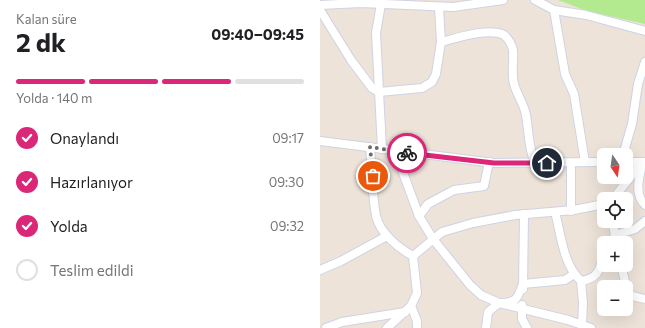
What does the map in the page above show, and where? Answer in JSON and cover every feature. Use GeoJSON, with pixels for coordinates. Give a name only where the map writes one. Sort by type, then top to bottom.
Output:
{"type":"FeatureCollection","features":[{"type":"Feature","properties":{"kind":"street"},"geometry":{"type":"LineString","coordinates":[[320,5],[380,4],[453,7],[503,0]]}},
{"type":"Feature","properties":{"kind":"street"},"geometry":{"type":"LineString","coordinates":[[535,0],[554,10],[586,15],[645,31]]}},
{"type":"Feature","properties":{"kind":"street"},"geometry":{"type":"LineString","coordinates":[[380,4],[376,33],[382,149]]}},
{"type":"Feature","properties":{"kind":"street"},"geometry":{"type":"LineString","coordinates":[[320,10],[351,60],[372,88],[379,92],[422,88],[432,82],[436,74],[441,42],[439,6]]}},
{"type":"Feature","properties":{"kind":"street"},"geometry":{"type":"LineString","coordinates":[[554,10],[566,74],[574,94],[585,162]]}},
{"type":"Feature","properties":{"kind":"street"},"geometry":{"type":"LineString","coordinates":[[441,42],[489,31],[504,35],[510,41],[513,50],[511,70],[517,95],[524,106],[530,150],[535,163]]}},
{"type":"Feature","properties":{"kind":"street"},"geometry":{"type":"LineString","coordinates":[[625,148],[632,124],[638,84],[645,62]]}},
{"type":"Feature","properties":{"kind":"street"},"geometry":{"type":"LineString","coordinates":[[320,141],[489,162],[597,162]]}},
{"type":"Feature","properties":{"kind":"street"},"geometry":{"type":"LineString","coordinates":[[370,147],[376,217],[387,236],[401,250],[413,256]]}},
{"type":"Feature","properties":{"kind":"street"},"geometry":{"type":"LineString","coordinates":[[394,151],[419,216],[433,239],[460,274],[481,295],[499,303],[591,328]]}},
{"type":"Feature","properties":{"kind":"street"},"geometry":{"type":"LineString","coordinates":[[419,216],[428,204],[454,190],[484,186],[489,162]]}},
{"type":"Feature","properties":{"kind":"street"},"geometry":{"type":"LineString","coordinates":[[571,162],[571,211]]}},
{"type":"Feature","properties":{"kind":"street"},"geometry":{"type":"LineString","coordinates":[[633,162],[644,162]]}},
{"type":"Feature","properties":{"kind":"street"},"geometry":{"type":"LineString","coordinates":[[619,192],[644,162]]}},
{"type":"Feature","properties":{"kind":"street"},"geometry":{"type":"LineString","coordinates":[[644,162],[637,185],[640,196],[645,205]]}},
{"type":"Feature","properties":{"kind":"street"},"geometry":{"type":"LineString","coordinates":[[413,256],[442,232],[473,223],[524,214],[571,211],[597,205]]}},
{"type":"Feature","properties":{"kind":"street"},"geometry":{"type":"LineString","coordinates":[[555,212],[568,263],[574,274],[581,280],[583,303],[582,325]]}},
{"type":"Feature","properties":{"kind":"street"},"geometry":{"type":"LineString","coordinates":[[524,214],[523,284],[521,309],[522,319],[527,328]]}},
{"type":"Feature","properties":{"kind":"street"},"geometry":{"type":"LineString","coordinates":[[621,236],[645,221]]}},
{"type":"Feature","properties":{"kind":"street"},"geometry":{"type":"LineString","coordinates":[[320,270],[341,261],[387,236]]}},
{"type":"Feature","properties":{"kind":"street"},"geometry":{"type":"LineString","coordinates":[[387,328],[408,309],[416,293],[413,256]]}},
{"type":"Feature","properties":{"kind":"street"},"geometry":{"type":"LineString","coordinates":[[581,280],[590,279],[598,272]]}},
{"type":"Feature","properties":{"kind":"street"},"geometry":{"type":"LineString","coordinates":[[623,272],[627,290],[632,296],[645,299]]}},
{"type":"Feature","properties":{"kind":"street"},"geometry":{"type":"LineString","coordinates":[[523,284],[565,280],[574,274]]}},
{"type":"Feature","properties":{"kind":"street"},"geometry":{"type":"LineString","coordinates":[[488,312],[499,303],[511,303],[518,298],[523,284]]}},
{"type":"Feature","properties":{"kind":"street"},"geometry":{"type":"LineString","coordinates":[[481,295],[488,312],[486,328]]}},
{"type":"Feature","properties":{"kind":"street"},"geometry":{"type":"LineString","coordinates":[[326,328],[342,322],[408,309]]}},
{"type":"Feature","properties":{"kind":"street"},"geometry":{"type":"LineString","coordinates":[[408,309],[417,320],[417,328]]}},
{"type":"Feature","properties":{"kind":"street"},"geometry":{"type":"LineString","coordinates":[[519,328],[522,319]]}},
{"type":"Feature","properties":{"kind":"green space"},"geometry":{"type":"Polygon","coordinates":[[[558,0],[645,0],[645,24],[587,11],[558,0]]]}},
{"type":"Feature","properties":{"kind":"way so far"},"geometry":{"type":"LineString","coordinates":[[373,176],[370,147],[407,153]]}},
{"type":"Feature","properties":{"kind":"route"},"geometry":{"type":"LineString","coordinates":[[407,153],[494,163],[547,163]]}}]}
